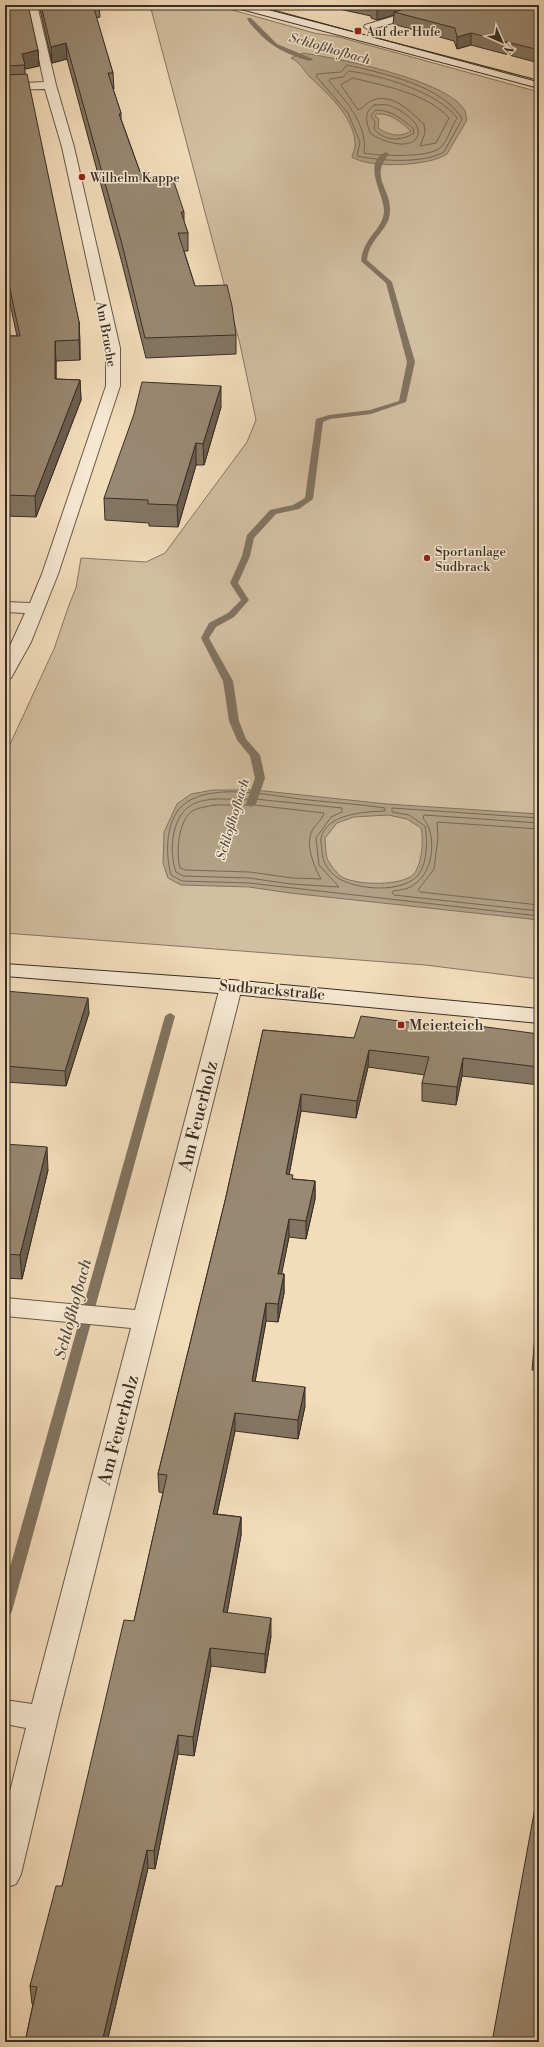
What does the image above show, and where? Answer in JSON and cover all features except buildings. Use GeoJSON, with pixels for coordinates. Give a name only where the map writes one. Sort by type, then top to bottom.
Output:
{"type":"FeatureCollection","features":[{"type":"Feature","properties":{"kind":"street","name":"Am Bruche"},"geometry":{"type":"LineString","coordinates":[[5,674],[22,642],[50,574],[105,414],[113,386],[114,370],[113,348],[68,147],[50,85],[32,5]]}},
{"type":"Feature","properties":{"kind":"street"},"geometry":{"type":"LineString","coordinates":[[237,5],[539,85]]}},
{"type":"Feature","properties":{"kind":"street"},"geometry":{"type":"LineString","coordinates":[[392,33],[365,26],[415,12],[466,5]]}},
{"type":"Feature","properties":{"kind":"street"},"geometry":{"type":"LineString","coordinates":[[514,67],[539,74]]}},
{"type":"Feature","properties":{"kind":"street"},"geometry":{"type":"LineString","coordinates":[[5,87],[50,85]]}},
{"type":"Feature","properties":{"kind":"street"},"geometry":{"type":"LineString","coordinates":[[5,607],[35,608]]}},
{"type":"Feature","properties":{"kind":"street","name":"Sudbrackstraße"},"geometry":{"type":"LineString","coordinates":[[5,970],[231,987],[539,1016]]}},
{"type":"Feature","properties":{"kind":"street","name":"Am Feuerholz"},"geometry":{"type":"LineString","coordinates":[[5,1874],[43,1718],[231,987]]}},
{"type":"Feature","properties":{"kind":"street"},"geometry":{"type":"LineString","coordinates":[[5,1307],[146,1320]]}},
{"type":"Feature","properties":{"kind":"street"},"geometry":{"type":"LineString","coordinates":[[5,1712],[43,1718]]}},
{"type":"Feature","properties":{"kind":"shaded area"},"geometry":{"type":"Polygon","coordinates":[[[150,5],[215,5],[314,33],[339,37],[539,92],[539,979],[425,965],[5,933],[5,755],[54,649],[76,588],[81,558],[146,562],[165,553],[247,442],[256,420],[240,344],[150,5]]]}},
{"type":"Feature","properties":{"kind":"water"},"geometry":{"type":"Polygon","coordinates":[[[303,53],[365,65],[415,80],[438,90],[455,100],[465,111],[467,120],[447,154],[439,158],[428,161],[400,164],[361,161],[352,157],[355,142],[350,123],[345,114],[332,98],[299,64],[291,58],[303,53]],[[376,114],[375,116],[379,119],[378,128],[394,135],[411,131],[399,121],[382,114],[376,114]]]}},
{"type":"Feature","properties":{"kind":"water"},"geometry":{"type":"Polygon","coordinates":[[[213,790],[255,790],[387,804],[539,814],[539,920],[290,893],[249,887],[181,885],[168,878],[163,863],[164,832],[177,804],[191,794],[213,790]],[[388,815],[354,817],[337,823],[325,838],[328,860],[333,868],[344,878],[359,882],[389,883],[407,879],[416,871],[420,859],[422,852],[422,833],[421,828],[407,819],[388,815]]]}},
{"type":"Feature","properties":{"kind":"waterway","name":"Schloßhofbach"},"geometry":{"type":"LineString","coordinates":[[249,19],[263,35],[275,45],[290,53],[310,59]]}},
{"type":"Feature","properties":{"kind":"waterway","name":"Schloßhofbach"},"geometry":{"type":"LineString","coordinates":[[251,804],[260,778],[255,755],[242,740],[234,721],[228,681],[205,638],[212,625],[231,615],[245,600],[234,583],[246,556],[250,537],[273,512],[296,507],[309,499],[319,421],[329,417],[371,412],[402,402],[411,362],[389,282],[364,261],[367,246],[386,219],[386,205],[377,174],[377,167],[380,160],[386,154]]}},
{"type":"Feature","properties":{"kind":"waterway","name":"Schloßhofbach"},"geometry":{"type":"LineString","coordinates":[[5,1611],[170,1016]]}},
{"type":"Feature","properties":{"kind":"tram line"},"geometry":{"type":"LineString","coordinates":[[255,5],[539,82]]}},
{"type":"Feature","properties":{"kind":"place","name":"Auf der Hufe"},"geometry":{"type":"Point","coordinates":[358,31]}},
{"type":"Feature","properties":{"kind":"place","name":"Wilhelm Kappe"},"geometry":{"type":"Point","coordinates":[82,177]}},
{"type":"Feature","properties":{"kind":"place","name":"Sportanlage Sudbrack"},"geometry":{"type":"Point","coordinates":[427,558]}},
{"type":"Feature","properties":{"kind":"place","name":"Meierteich"},"geometry":{"type":"Point","coordinates":[401,1025]}}]}
